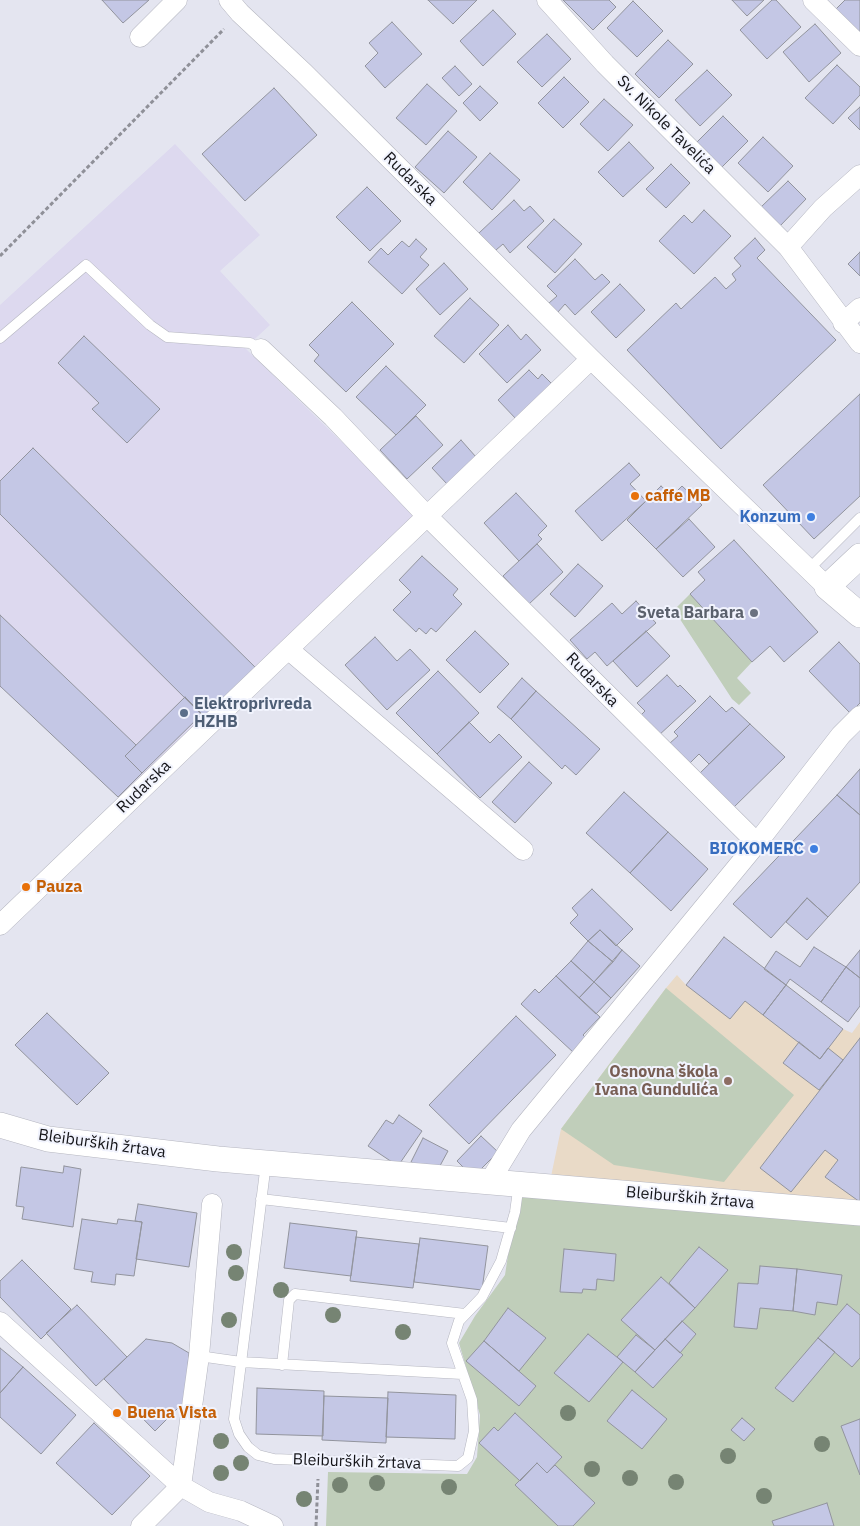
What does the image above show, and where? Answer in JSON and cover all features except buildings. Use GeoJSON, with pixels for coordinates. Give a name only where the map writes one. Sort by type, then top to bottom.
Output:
{"type":"FeatureCollection","features":[{"type":"Feature","properties":{"kind":"street"},"geometry":{"type":"LineString","coordinates":[[140,38],[177,0]]}},
{"type":"Feature","properties":{"kind":"street","name":"Sv. Nikole Tavelića"},"geometry":{"type":"LineString","coordinates":[[547,0],[605,64],[788,248],[860,343]]}},
{"type":"Feature","properties":{"kind":"street"},"geometry":{"type":"LineString","coordinates":[[813,0],[860,46]]}},
{"type":"Feature","properties":{"kind":"street","name":"Rudarska"},"geometry":{"type":"LineString","coordinates":[[234,7],[807,571],[860,616]]}},
{"type":"Feature","properties":{"kind":"street"},"geometry":{"type":"LineString","coordinates":[[788,248],[823,208],[860,175]]}},
{"type":"Feature","properties":{"kind":"street"},"geometry":{"type":"LineString","coordinates":[[843,323],[860,308]]}},
{"type":"Feature","properties":{"kind":"street","name":"Rudarska"},"geometry":{"type":"LineString","coordinates":[[261,350],[333,417],[427,516],[757,843]]}},
{"type":"Feature","properties":{"kind":"street","name":"Rudarska"},"geometry":{"type":"LineString","coordinates":[[0,925],[591,359]]}},
{"type":"Feature","properties":{"kind":"street"},"geometry":{"type":"LineString","coordinates":[[826,587],[860,556]]}},
{"type":"Feature","properties":{"kind":"street"},"geometry":{"type":"LineString","coordinates":[[288,649],[523,850]]}},
{"type":"Feature","properties":{"kind":"street"},"geometry":{"type":"LineString","coordinates":[[490,1181],[521,1130],[638,990],[757,843],[841,735],[860,716]]}},
{"type":"Feature","properties":{"kind":"street","name":"Bleiburških žrtava"},"geometry":{"type":"LineString","coordinates":[[0,1125],[48,1139],[95,1146],[860,1213]]}},
{"type":"Feature","properties":{"kind":"street"},"geometry":{"type":"LineString","coordinates":[[141,1526],[181,1486],[199,1356],[212,1204]]}},
{"type":"Feature","properties":{"kind":"street"},"geometry":{"type":"LineString","coordinates":[[0,1322],[181,1486],[209,1502],[241,1511],[273,1526]]}},
{"type":"Feature","properties":{"kind":"lane"},"geometry":{"type":"LineString","coordinates":[[0,338],[86,265],[150,326],[167,338],[250,343],[261,350]]}},
{"type":"Feature","properties":{"kind":"lane"},"geometry":{"type":"LineString","coordinates":[[807,571],[860,518]]}},
{"type":"Feature","properties":{"kind":"lane","name":"Bleiburških žrtava"},"geometry":{"type":"LineString","coordinates":[[266,1162],[234,1419],[239,1434],[248,1447],[258,1456],[274,1459],[458,1466],[468,1458],[474,1431],[472,1400],[452,1343],[459,1321],[482,1297],[501,1261],[511,1228],[520,1183]]}},
{"type":"Feature","properties":{"kind":"lane"},"geometry":{"type":"LineString","coordinates":[[261,1199],[511,1228]]}},
{"type":"Feature","properties":{"kind":"lane"},"geometry":{"type":"LineString","coordinates":[[282,1365],[289,1300],[295,1294],[465,1314]]}},
{"type":"Feature","properties":{"kind":"lane"},"geometry":{"type":"LineString","coordinates":[[199,1356],[282,1365],[462,1374]]}},
{"type":"Feature","properties":{"kind":"path"},"geometry":{"type":"LineString","coordinates":[[0,256],[234,7]]}},
{"type":"Feature","properties":{"kind":"path"},"geometry":{"type":"LineString","coordinates":[[316,1526],[319,1461]]}},
{"type":"Feature","properties":{"kind":"shaded area","name":"Elektroprivreda HZHB"},"geometry":{"type":"Polygon","coordinates":[[[175,144],[260,235],[220,271],[270,325],[245,348],[422,520],[123,807],[118,797],[2,687],[0,689],[0,305],[175,144]]]}},
{"type":"Feature","properties":{"kind":"shaded area","name":"Osnovna škola Ivana Gundulića"},"geometry":{"type":"Polygon","coordinates":[[[724,937],[843,1029],[852,1033],[860,1022],[860,1213],[549,1186],[561,1129],[677,975],[686,985],[724,937]]]}},
{"type":"Feature","properties":{"kind":"green space"},"geometry":{"type":"Polygon","coordinates":[[[690,594],[752,662],[737,678],[751,693],[739,705],[732,699],[674,610],[690,594]]]}},
{"type":"Feature","properties":{"kind":"green space"},"geometry":{"type":"Polygon","coordinates":[[[666,988],[794,1095],[724,1182],[614,1165],[561,1129],[666,988]]]}},
{"type":"Feature","properties":{"kind":"green space"},"geometry":{"type":"Polygon","coordinates":[[[519,1183],[860,1213],[860,1526],[326,1526],[328,1472],[467,1474],[477,1457],[480,1415],[459,1343],[475,1316],[505,1275],[519,1183]]]}},
{"type":"Feature","properties":{"kind":"place","name":"caffe MB"},"geometry":{"type":"Point","coordinates":[635,496]}},
{"type":"Feature","properties":{"kind":"place","name":"Konzum"},"geometry":{"type":"Point","coordinates":[811,517]}},
{"type":"Feature","properties":{"kind":"place","name":"Sveta Barbara"},"geometry":{"type":"Point","coordinates":[754,613]}},
{"type":"Feature","properties":{"kind":"place","name":"Elektroprivreda HZHB"},"geometry":{"type":"Point","coordinates":[184,713]}},
{"type":"Feature","properties":{"kind":"place","name":"BIOKOMERC"},"geometry":{"type":"Point","coordinates":[814,849]}},
{"type":"Feature","properties":{"kind":"place","name":"Pauza"},"geometry":{"type":"Point","coordinates":[26,887]}},
{"type":"Feature","properties":{"kind":"place","name":"Osnovna škola Ivana Gundulića"},"geometry":{"type":"Point","coordinates":[728,1081]}},
{"type":"Feature","properties":{"kind":"place","name":"Buena Vista"},"geometry":{"type":"Point","coordinates":[117,1413]}}]}
